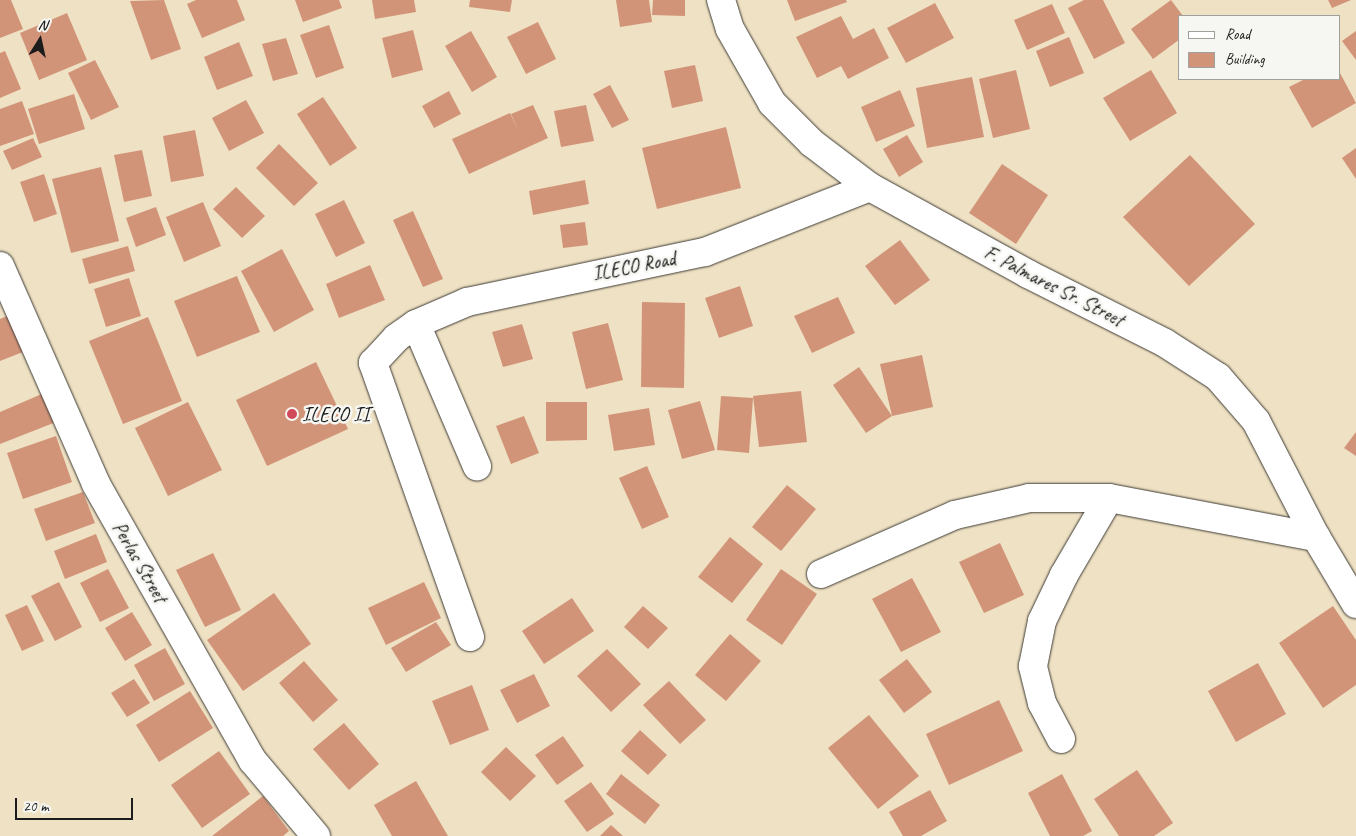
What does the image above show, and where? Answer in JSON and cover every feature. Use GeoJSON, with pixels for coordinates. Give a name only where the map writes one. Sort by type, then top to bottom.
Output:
{"type":"FeatureCollection","features":[{"type":"Feature","properties":{"kind":"street","name":"F. Palmares Sr. Street"},"geometry":{"type":"LineString","coordinates":[[721,0],[730,29],[772,103],[812,143],[870,186],[1028,274],[1165,343],[1218,377],[1256,421],[1316,537],[1356,604]]}},
{"type":"Feature","properties":{"kind":"street","name":"ILECO Road"},"geometry":{"type":"LineString","coordinates":[[406,331],[466,302],[705,252],[870,186]]}},
{"type":"Feature","properties":{"kind":"street","name":"Perlas Street"},"geometry":{"type":"LineString","coordinates":[[0,266],[96,484],[253,760],[316,836]]}},
{"type":"Feature","properties":{"kind":"street"},"geometry":{"type":"LineString","coordinates":[[470,637],[373,363],[406,331],[477,466]]}},
{"type":"Feature","properties":{"kind":"street"},"geometry":{"type":"LineString","coordinates":[[821,574],[955,515],[1029,498],[1109,498],[1316,537]]}},
{"type":"Feature","properties":{"kind":"street"},"geometry":{"type":"LineString","coordinates":[[1061,739],[1042,703],[1032,666],[1042,621],[1064,574],[1109,498]]}},
{"type":"Feature","properties":{"kind":"building"},"geometry":{"type":"Polygon","coordinates":[[[0,0],[11,0],[23,29],[0,38],[0,0]]]}},
{"type":"Feature","properties":{"kind":"building"},"geometry":{"type":"Polygon","coordinates":[[[164,0],[181,49],[151,60],[130,1],[164,0]]]}},
{"type":"Feature","properties":{"kind":"building"},"geometry":{"type":"Polygon","coordinates":[[[196,0],[237,0],[245,20],[202,38],[187,4],[196,0]]]}},
{"type":"Feature","properties":{"kind":"building"},"geometry":{"type":"Polygon","coordinates":[[[295,0],[339,0],[342,8],[303,22],[295,0]]]}},
{"type":"Feature","properties":{"kind":"building"},"geometry":{"type":"Polygon","coordinates":[[[372,0],[414,0],[416,12],[375,19],[372,0]]]}},
{"type":"Feature","properties":{"kind":"building"},"geometry":{"type":"Polygon","coordinates":[[[470,0],[512,0],[510,12],[469,7],[470,0]]]}},
{"type":"Feature","properties":{"kind":"building"},"geometry":{"type":"Polygon","coordinates":[[[616,0],[649,0],[652,22],[620,27],[616,0]]]}},
{"type":"Feature","properties":{"kind":"building"},"geometry":{"type":"Polygon","coordinates":[[[653,0],[685,0],[685,16],[652,15],[653,0]]]}},
{"type":"Feature","properties":{"kind":"building"},"geometry":{"type":"Polygon","coordinates":[[[787,0],[846,0],[847,2],[795,21],[787,0]]]}},
{"type":"Feature","properties":{"kind":"building"},"geometry":{"type":"Polygon","coordinates":[[[1084,0],[1103,0],[1125,43],[1094,59],[1068,8],[1084,0]]]}},
{"type":"Feature","properties":{"kind":"building"},"geometry":{"type":"Polygon","coordinates":[[[1171,0],[1182,15],[1178,15],[1178,40],[1153,59],[1131,29],[1171,0]]]}},
{"type":"Feature","properties":{"kind":"building"},"geometry":{"type":"Polygon","coordinates":[[[1328,0],[1351,0],[1332,8],[1328,0]]]}},
{"type":"Feature","properties":{"kind":"building"},"geometry":{"type":"Polygon","coordinates":[[[935,3],[954,38],[906,63],[887,28],[935,3]]]}},
{"type":"Feature","properties":{"kind":"building"},"geometry":{"type":"Polygon","coordinates":[[[1052,4],[1065,33],[1027,50],[1014,20],[1052,4]]]}},
{"type":"Feature","properties":{"kind":"building"},"geometry":{"type":"Polygon","coordinates":[[[67,13],[87,60],[39,80],[20,33],[67,13]]]}},
{"type":"Feature","properties":{"kind":"building"},"geometry":{"type":"Polygon","coordinates":[[[841,16],[853,39],[874,28],[889,58],[848,79],[841,66],[817,78],[796,37],[841,16]]]}},
{"type":"Feature","properties":{"kind":"building"},"geometry":{"type":"Polygon","coordinates":[[[538,22],[556,59],[526,74],[507,37],[538,22]]]}},
{"type":"Feature","properties":{"kind":"building"},"geometry":{"type":"Polygon","coordinates":[[[329,25],[344,68],[316,78],[300,35],[329,25]]]}},
{"type":"Feature","properties":{"kind":"building"},"geometry":{"type":"Polygon","coordinates":[[[413,30],[423,70],[392,78],[382,38],[413,30]]]}},
{"type":"Feature","properties":{"kind":"building"},"geometry":{"type":"Polygon","coordinates":[[[471,31],[497,77],[472,92],[445,46],[471,31]]]}},
{"type":"Feature","properties":{"kind":"building"},"geometry":{"type":"Polygon","coordinates":[[[1356,31],[1356,60],[1342,41],[1356,31]]]}},
{"type":"Feature","properties":{"kind":"building"},"geometry":{"type":"Polygon","coordinates":[[[1069,37],[1084,73],[1050,87],[1036,51],[1069,37]]]}},
{"type":"Feature","properties":{"kind":"building"},"geometry":{"type":"Polygon","coordinates":[[[286,38],[298,74],[273,81],[262,44],[286,38]]]}},
{"type":"Feature","properties":{"kind":"building"},"geometry":{"type":"Polygon","coordinates":[[[239,42],[253,76],[217,90],[204,57],[239,42]]]}},
{"type":"Feature","properties":{"kind":"building"},"geometry":{"type":"Polygon","coordinates":[[[5,51],[21,89],[0,98],[0,53],[5,51]]]}},
{"type":"Feature","properties":{"kind":"building"},"geometry":{"type":"Polygon","coordinates":[[[95,60],[119,107],[91,120],[68,73],[95,60]]]}},
{"type":"Feature","properties":{"kind":"building"},"geometry":{"type":"Polygon","coordinates":[[[695,65],[703,101],[672,108],[664,71],[695,65]]]}},
{"type":"Feature","properties":{"kind":"building"},"geometry":{"type":"Polygon","coordinates":[[[1016,70],[1030,129],[993,138],[979,79],[1016,70]]]}},
{"type":"Feature","properties":{"kind":"building"},"geometry":{"type":"Polygon","coordinates":[[[1151,70],[1177,113],[1130,141],[1103,98],[1151,70]]]}},
{"type":"Feature","properties":{"kind":"building"},"geometry":{"type":"Polygon","coordinates":[[[1341,75],[1356,103],[1312,128],[1289,87],[1303,80],[1341,80],[1341,75]]]}},
{"type":"Feature","properties":{"kind":"building"},"geometry":{"type":"Polygon","coordinates":[[[972,77],[984,137],[927,148],[916,88],[972,77]]]}},
{"type":"Feature","properties":{"kind":"building"},"geometry":{"type":"Polygon","coordinates":[[[610,85],[629,120],[612,128],[593,94],[610,85]]]}},
{"type":"Feature","properties":{"kind":"building"},"geometry":{"type":"Polygon","coordinates":[[[900,90],[915,126],[876,142],[861,107],[900,90]]]}},
{"type":"Feature","properties":{"kind":"building"},"geometry":{"type":"Polygon","coordinates":[[[449,91],[461,114],[434,128],[422,106],[449,91]]]}},
{"type":"Feature","properties":{"kind":"building"},"geometry":{"type":"Polygon","coordinates":[[[74,94],[85,129],[39,144],[28,109],[74,94]]]}},
{"type":"Feature","properties":{"kind":"building"},"geometry":{"type":"Polygon","coordinates":[[[323,97],[357,148],[330,166],[297,114],[323,97]]]}},
{"type":"Feature","properties":{"kind":"building"},"geometry":{"type":"Polygon","coordinates":[[[246,100],[264,133],[229,151],[212,118],[246,100]]]}},
{"type":"Feature","properties":{"kind":"building"},"geometry":{"type":"Polygon","coordinates":[[[22,101],[34,134],[0,146],[0,109],[22,101]]]}},
{"type":"Feature","properties":{"kind":"building"},"geometry":{"type":"Polygon","coordinates":[[[533,105],[548,138],[469,174],[452,139],[510,113],[519,132],[511,114],[533,105]]]}},
{"type":"Feature","properties":{"kind":"building"},"geometry":{"type":"Polygon","coordinates":[[[586,105],[594,141],[561,147],[554,111],[586,105]]]}},
{"type":"Feature","properties":{"kind":"building"},"geometry":{"type":"Polygon","coordinates":[[[726,127],[741,188],[657,209],[642,148],[726,127]]]}},
{"type":"Feature","properties":{"kind":"building"},"geometry":{"type":"Polygon","coordinates":[[[195,130],[204,176],[171,182],[163,136],[195,130]]]}},
{"type":"Feature","properties":{"kind":"building"},"geometry":{"type":"Polygon","coordinates":[[[907,135],[923,162],[899,177],[883,149],[907,135]]]}},
{"type":"Feature","properties":{"kind":"building"},"geometry":{"type":"Polygon","coordinates":[[[33,138],[42,157],[12,170],[3,151],[33,138]]]}},
{"type":"Feature","properties":{"kind":"building"},"geometry":{"type":"Polygon","coordinates":[[[279,144],[318,183],[294,206],[256,168],[279,144]]]}},
{"type":"Feature","properties":{"kind":"building"},"geometry":{"type":"Polygon","coordinates":[[[1356,148],[1356,179],[1342,158],[1356,148]]]}},
{"type":"Feature","properties":{"kind":"building"},"geometry":{"type":"Polygon","coordinates":[[[142,150],[152,196],[124,202],[114,155],[142,150]]]}},
{"type":"Feature","properties":{"kind":"building"},"geometry":{"type":"Polygon","coordinates":[[[1190,155],[1255,224],[1189,286],[1123,217],[1190,155]]]}},
{"type":"Feature","properties":{"kind":"building"},"geometry":{"type":"Polygon","coordinates":[[[1002,164],[1048,195],[1016,244],[969,213],[1002,164]]]}},
{"type":"Feature","properties":{"kind":"building"},"geometry":{"type":"Polygon","coordinates":[[[101,167],[119,241],[71,253],[52,179],[101,167]]]}},
{"type":"Feature","properties":{"kind":"building"},"geometry":{"type":"Polygon","coordinates":[[[44,174],[57,214],[34,222],[20,182],[44,174]]]}},
{"type":"Feature","properties":{"kind":"building"},"geometry":{"type":"Polygon","coordinates":[[[585,180],[589,204],[533,215],[529,191],[585,180]]]}},
{"type":"Feature","properties":{"kind":"building"},"geometry":{"type":"Polygon","coordinates":[[[236,187],[265,216],[242,238],[213,209],[236,187]]]}},
{"type":"Feature","properties":{"kind":"building"},"geometry":{"type":"Polygon","coordinates":[[[344,200],[365,243],[336,257],[315,214],[344,200]]]}},
{"type":"Feature","properties":{"kind":"building"},"geometry":{"type":"Polygon","coordinates":[[[203,202],[221,246],[184,262],[166,217],[203,202]]]}},
{"type":"Feature","properties":{"kind":"building"},"geometry":{"type":"Polygon","coordinates":[[[156,207],[166,235],[136,247],[126,218],[156,207]]]}},
{"type":"Feature","properties":{"kind":"building"},"geometry":{"type":"Polygon","coordinates":[[[413,211],[443,279],[423,287],[393,220],[413,211]]]}},
{"type":"Feature","properties":{"kind":"building"},"geometry":{"type":"Polygon","coordinates":[[[585,222],[588,245],[563,248],[560,225],[585,222]]]}},
{"type":"Feature","properties":{"kind":"building"},"geometry":{"type":"Polygon","coordinates":[[[900,240],[930,280],[895,305],[865,266],[900,240]]]}},
{"type":"Feature","properties":{"kind":"building"},"geometry":{"type":"Polygon","coordinates":[[[128,246],[135,271],[89,284],[82,259],[128,246]]]}},
{"type":"Feature","properties":{"kind":"building"},"geometry":{"type":"Polygon","coordinates":[[[282,249],[314,310],[274,332],[241,271],[282,249]]]}},
{"type":"Feature","properties":{"kind":"building"},"geometry":{"type":"Polygon","coordinates":[[[370,265],[385,300],[339,318],[326,284],[370,265]]]}},
{"type":"Feature","properties":{"kind":"building"},"geometry":{"type":"Polygon","coordinates":[[[237,276],[260,332],[197,357],[174,301],[237,276]]]}},
{"type":"Feature","properties":{"kind":"building"},"geometry":{"type":"Polygon","coordinates":[[[129,278],[141,316],[106,327],[94,289],[129,278]]]}},
{"type":"Feature","properties":{"kind":"building"},"geometry":{"type":"Polygon","coordinates":[[[740,286],[753,326],[719,338],[705,298],[740,286]]]}},
{"type":"Feature","properties":{"kind":"building"},"geometry":{"type":"Polygon","coordinates":[[[838,297],[855,333],[812,353],[794,316],[838,297]]]}},
{"type":"Feature","properties":{"kind":"building"},"geometry":{"type":"Polygon","coordinates":[[[642,302],[685,303],[684,388],[641,387],[642,302]]]}},
{"type":"Feature","properties":{"kind":"building"},"geometry":{"type":"Polygon","coordinates":[[[12,314],[28,350],[0,361],[0,319],[12,314]]]}},
{"type":"Feature","properties":{"kind":"building"},"geometry":{"type":"Polygon","coordinates":[[[148,317],[182,401],[123,424],[89,341],[148,317]]]}},
{"type":"Feature","properties":{"kind":"building"},"geometry":{"type":"Polygon","coordinates":[[[608,323],[623,380],[586,389],[572,332],[608,323]]]}},
{"type":"Feature","properties":{"kind":"building"},"geometry":{"type":"Polygon","coordinates":[[[522,324],[533,359],[503,367],[492,332],[522,324]]]}},
{"type":"Feature","properties":{"kind":"building"},"geometry":{"type":"Polygon","coordinates":[[[922,355],[933,407],[892,416],[880,364],[922,355]]]}},
{"type":"Feature","properties":{"kind":"building","name":"ILECO II"},"geometry":{"type":"Polygon","coordinates":[[[316,362],[348,429],[267,466],[236,400],[316,362]]]}},
{"type":"Feature","properties":{"kind":"building"},"geometry":{"type":"Polygon","coordinates":[[[859,367],[892,416],[866,433],[833,385],[859,367]]]}},
{"type":"Feature","properties":{"kind":"building"},"geometry":{"type":"Polygon","coordinates":[[[801,391],[807,442],[759,447],[753,396],[801,391]]]}},
{"type":"Feature","properties":{"kind":"building"},"geometry":{"type":"Polygon","coordinates":[[[44,393],[56,422],[0,444],[0,412],[44,393]]]}},
{"type":"Feature","properties":{"kind":"building"},"geometry":{"type":"Polygon","coordinates":[[[721,396],[753,398],[749,453],[717,450],[721,396]]]}},
{"type":"Feature","properties":{"kind":"building"},"geometry":{"type":"Polygon","coordinates":[[[700,401],[715,450],[682,459],[668,410],[700,401]]]}},
{"type":"Feature","properties":{"kind":"building"},"geometry":{"type":"Polygon","coordinates":[[[188,402],[222,470],[168,496],[135,428],[188,402]]]}},
{"type":"Feature","properties":{"kind":"building"},"geometry":{"type":"Polygon","coordinates":[[[546,402],[587,402],[587,440],[546,441],[546,402]]]}},
{"type":"Feature","properties":{"kind":"building"},"geometry":{"type":"Polygon","coordinates":[[[649,408],[655,445],[614,451],[608,415],[649,408]]]}},
{"type":"Feature","properties":{"kind":"building"},"geometry":{"type":"Polygon","coordinates":[[[524,416],[539,453],[511,464],[496,426],[524,416]]]}},
{"type":"Feature","properties":{"kind":"building"},"geometry":{"type":"Polygon","coordinates":[[[1356,432],[1356,456],[1344,448],[1356,432]]]}},
{"type":"Feature","properties":{"kind":"building"},"geometry":{"type":"Polygon","coordinates":[[[56,436],[72,482],[23,499],[7,453],[56,436]]]}},
{"type":"Feature","properties":{"kind":"building"},"geometry":{"type":"Polygon","coordinates":[[[647,466],[669,517],[642,529],[619,478],[647,466]]]}},
{"type":"Feature","properties":{"kind":"building"},"geometry":{"type":"Polygon","coordinates":[[[787,485],[816,509],[781,551],[752,527],[787,485]]]}},
{"type":"Feature","properties":{"kind":"building"},"geometry":{"type":"Polygon","coordinates":[[[83,492],[95,523],[46,541],[34,509],[83,492]]]}},
{"type":"Feature","properties":{"kind":"building"},"geometry":{"type":"Polygon","coordinates":[[[96,534],[107,562],[65,579],[54,551],[96,534]]]}},
{"type":"Feature","properties":{"kind":"building"},"geometry":{"type":"Polygon","coordinates":[[[730,537],[763,564],[732,603],[698,577],[730,537]]]}},
{"type":"Feature","properties":{"kind":"building"},"geometry":{"type":"Polygon","coordinates":[[[1000,543],[1024,595],[984,613],[959,562],[1000,543]]]}},
{"type":"Feature","properties":{"kind":"building"},"geometry":{"type":"Polygon","coordinates":[[[213,553],[241,610],[205,627],[176,570],[213,553]]]}},
{"type":"Feature","properties":{"kind":"building"},"geometry":{"type":"Polygon","coordinates":[[[108,569],[129,608],[100,622],[80,583],[108,569]]]}},
{"type":"Feature","properties":{"kind":"building"},"geometry":{"type":"Polygon","coordinates":[[[781,569],[817,594],[782,645],[746,620],[781,569]]]}},
{"type":"Feature","properties":{"kind":"building"},"geometry":{"type":"Polygon","coordinates":[[[912,578],[941,632],[901,652],[872,599],[912,578]]]}},
{"type":"Feature","properties":{"kind":"building"},"geometry":{"type":"Polygon","coordinates":[[[59,582],[82,627],[55,641],[31,596],[59,582]]]}},
{"type":"Feature","properties":{"kind":"building"},"geometry":{"type":"Polygon","coordinates":[[[424,582],[441,618],[386,645],[368,608],[424,582]]]}},
{"type":"Feature","properties":{"kind":"building"},"geometry":{"type":"Polygon","coordinates":[[[274,593],[311,644],[243,691],[207,640],[274,593]]]}},
{"type":"Feature","properties":{"kind":"building"},"geometry":{"type":"Polygon","coordinates":[[[572,598],[594,631],[544,664],[522,631],[572,598]]]}},
{"type":"Feature","properties":{"kind":"building"},"geometry":{"type":"Polygon","coordinates":[[[27,605],[44,641],[22,651],[5,615],[27,605]]]}},
{"type":"Feature","properties":{"kind":"building"},"geometry":{"type":"Polygon","coordinates":[[[643,606],[668,628],[648,649],[624,627],[643,606]]]}},
{"type":"Feature","properties":{"kind":"building"},"geometry":{"type":"Polygon","coordinates":[[[1333,606],[1356,640],[1356,685],[1323,708],[1279,643],[1333,606]]]}},
{"type":"Feature","properties":{"kind":"building"},"geometry":{"type":"Polygon","coordinates":[[[132,612],[152,645],[125,661],[105,628],[132,612]]]}},
{"type":"Feature","properties":{"kind":"building"},"geometry":{"type":"Polygon","coordinates":[[[436,622],[451,645],[406,672],[391,648],[436,622]]]}},
{"type":"Feature","properties":{"kind":"building"},"geometry":{"type":"Polygon","coordinates":[[[730,634],[761,661],[726,701],[695,675],[730,634]]]}},
{"type":"Feature","properties":{"kind":"building"},"geometry":{"type":"Polygon","coordinates":[[[165,648],[185,684],[154,701],[134,665],[165,648]]]}},
{"type":"Feature","properties":{"kind":"building"},"geometry":{"type":"Polygon","coordinates":[[[607,649],[641,684],[611,712],[577,676],[607,649]]]}},
{"type":"Feature","properties":{"kind":"building"},"geometry":{"type":"Polygon","coordinates":[[[907,659],[932,692],[904,713],[879,680],[907,659]]]}},
{"type":"Feature","properties":{"kind":"building"},"geometry":{"type":"Polygon","coordinates":[[[304,661],[338,700],[313,722],[279,683],[304,661]]]}},
{"type":"Feature","properties":{"kind":"building"},"geometry":{"type":"Polygon","coordinates":[[[1258,663],[1286,714],[1236,742],[1208,691],[1258,663]]]}},
{"type":"Feature","properties":{"kind":"building"},"geometry":{"type":"Polygon","coordinates":[[[534,674],[550,706],[517,723],[500,690],[534,674]]]}},
{"type":"Feature","properties":{"kind":"building"},"geometry":{"type":"Polygon","coordinates":[[[134,679],[150,703],[127,717],[111,693],[134,679]]]}},
{"type":"Feature","properties":{"kind":"building"},"geometry":{"type":"Polygon","coordinates":[[[669,681],[706,720],[680,744],[643,705],[669,681]]]}},
{"type":"Feature","properties":{"kind":"building"},"geometry":{"type":"Polygon","coordinates":[[[472,685],[489,730],[450,745],[432,701],[472,685]]]}},
{"type":"Feature","properties":{"kind":"building"},"geometry":{"type":"Polygon","coordinates":[[[190,691],[213,728],[159,762],[136,725],[190,691]]]}},
{"type":"Feature","properties":{"kind":"building"},"geometry":{"type":"Polygon","coordinates":[[[999,700],[1023,751],[949,785],[926,734],[999,700]]]}},
{"type":"Feature","properties":{"kind":"building"},"geometry":{"type":"Polygon","coordinates":[[[869,715],[919,776],[878,809],[828,748],[869,715]]]}},
{"type":"Feature","properties":{"kind":"building"},"geometry":{"type":"Polygon","coordinates":[[[344,723],[379,764],[349,790],[313,749],[344,723]]]}},
{"type":"Feature","properties":{"kind":"building"},"geometry":{"type":"Polygon","coordinates":[[[640,730],[667,755],[648,775],[621,751],[640,730]]]}},
{"type":"Feature","properties":{"kind":"building"},"geometry":{"type":"Polygon","coordinates":[[[563,736],[584,766],[557,785],[535,755],[563,736]]]}},
{"type":"Feature","properties":{"kind":"building"},"geometry":{"type":"Polygon","coordinates":[[[506,747],[536,776],[510,801],[481,772],[506,747]]]}},
{"type":"Feature","properties":{"kind":"building"},"geometry":{"type":"Polygon","coordinates":[[[219,751],[250,794],[202,828],[171,785],[219,751]]]}},
{"type":"Feature","properties":{"kind":"building"},"geometry":{"type":"Polygon","coordinates":[[[1137,770],[1173,823],[1154,836],[1119,836],[1094,799],[1137,770]]]}},
{"type":"Feature","properties":{"kind":"building"},"geometry":{"type":"Polygon","coordinates":[[[621,774],[660,805],[645,824],[606,794],[621,774]]]}},
{"type":"Feature","properties":{"kind":"building"},"geometry":{"type":"Polygon","coordinates":[[[1062,774],[1092,831],[1083,836],[1050,836],[1028,793],[1062,774]]]}},
{"type":"Feature","properties":{"kind":"building"},"geometry":{"type":"Polygon","coordinates":[[[416,781],[448,836],[392,836],[374,805],[416,781]]]}},
{"type":"Feature","properties":{"kind":"building"},"geometry":{"type":"Polygon","coordinates":[[[591,782],[614,814],[587,832],[564,801],[591,782]]]}},
{"type":"Feature","properties":{"kind":"building"},"geometry":{"type":"Polygon","coordinates":[[[930,790],[947,821],[921,836],[903,836],[889,812],[930,790]]]}},
{"type":"Feature","properties":{"kind":"building"},"geometry":{"type":"Polygon","coordinates":[[[263,796],[289,831],[283,836],[212,836],[263,796]]]}},
{"type":"Feature","properties":{"kind":"building"},"geometry":{"type":"Polygon","coordinates":[[[611,825],[623,836],[600,836],[611,825]]]}},
{"type":"Feature","properties":{"kind":"place","name":"ILECO II"},"geometry":{"type":"Point","coordinates":[292,414]}}]}
